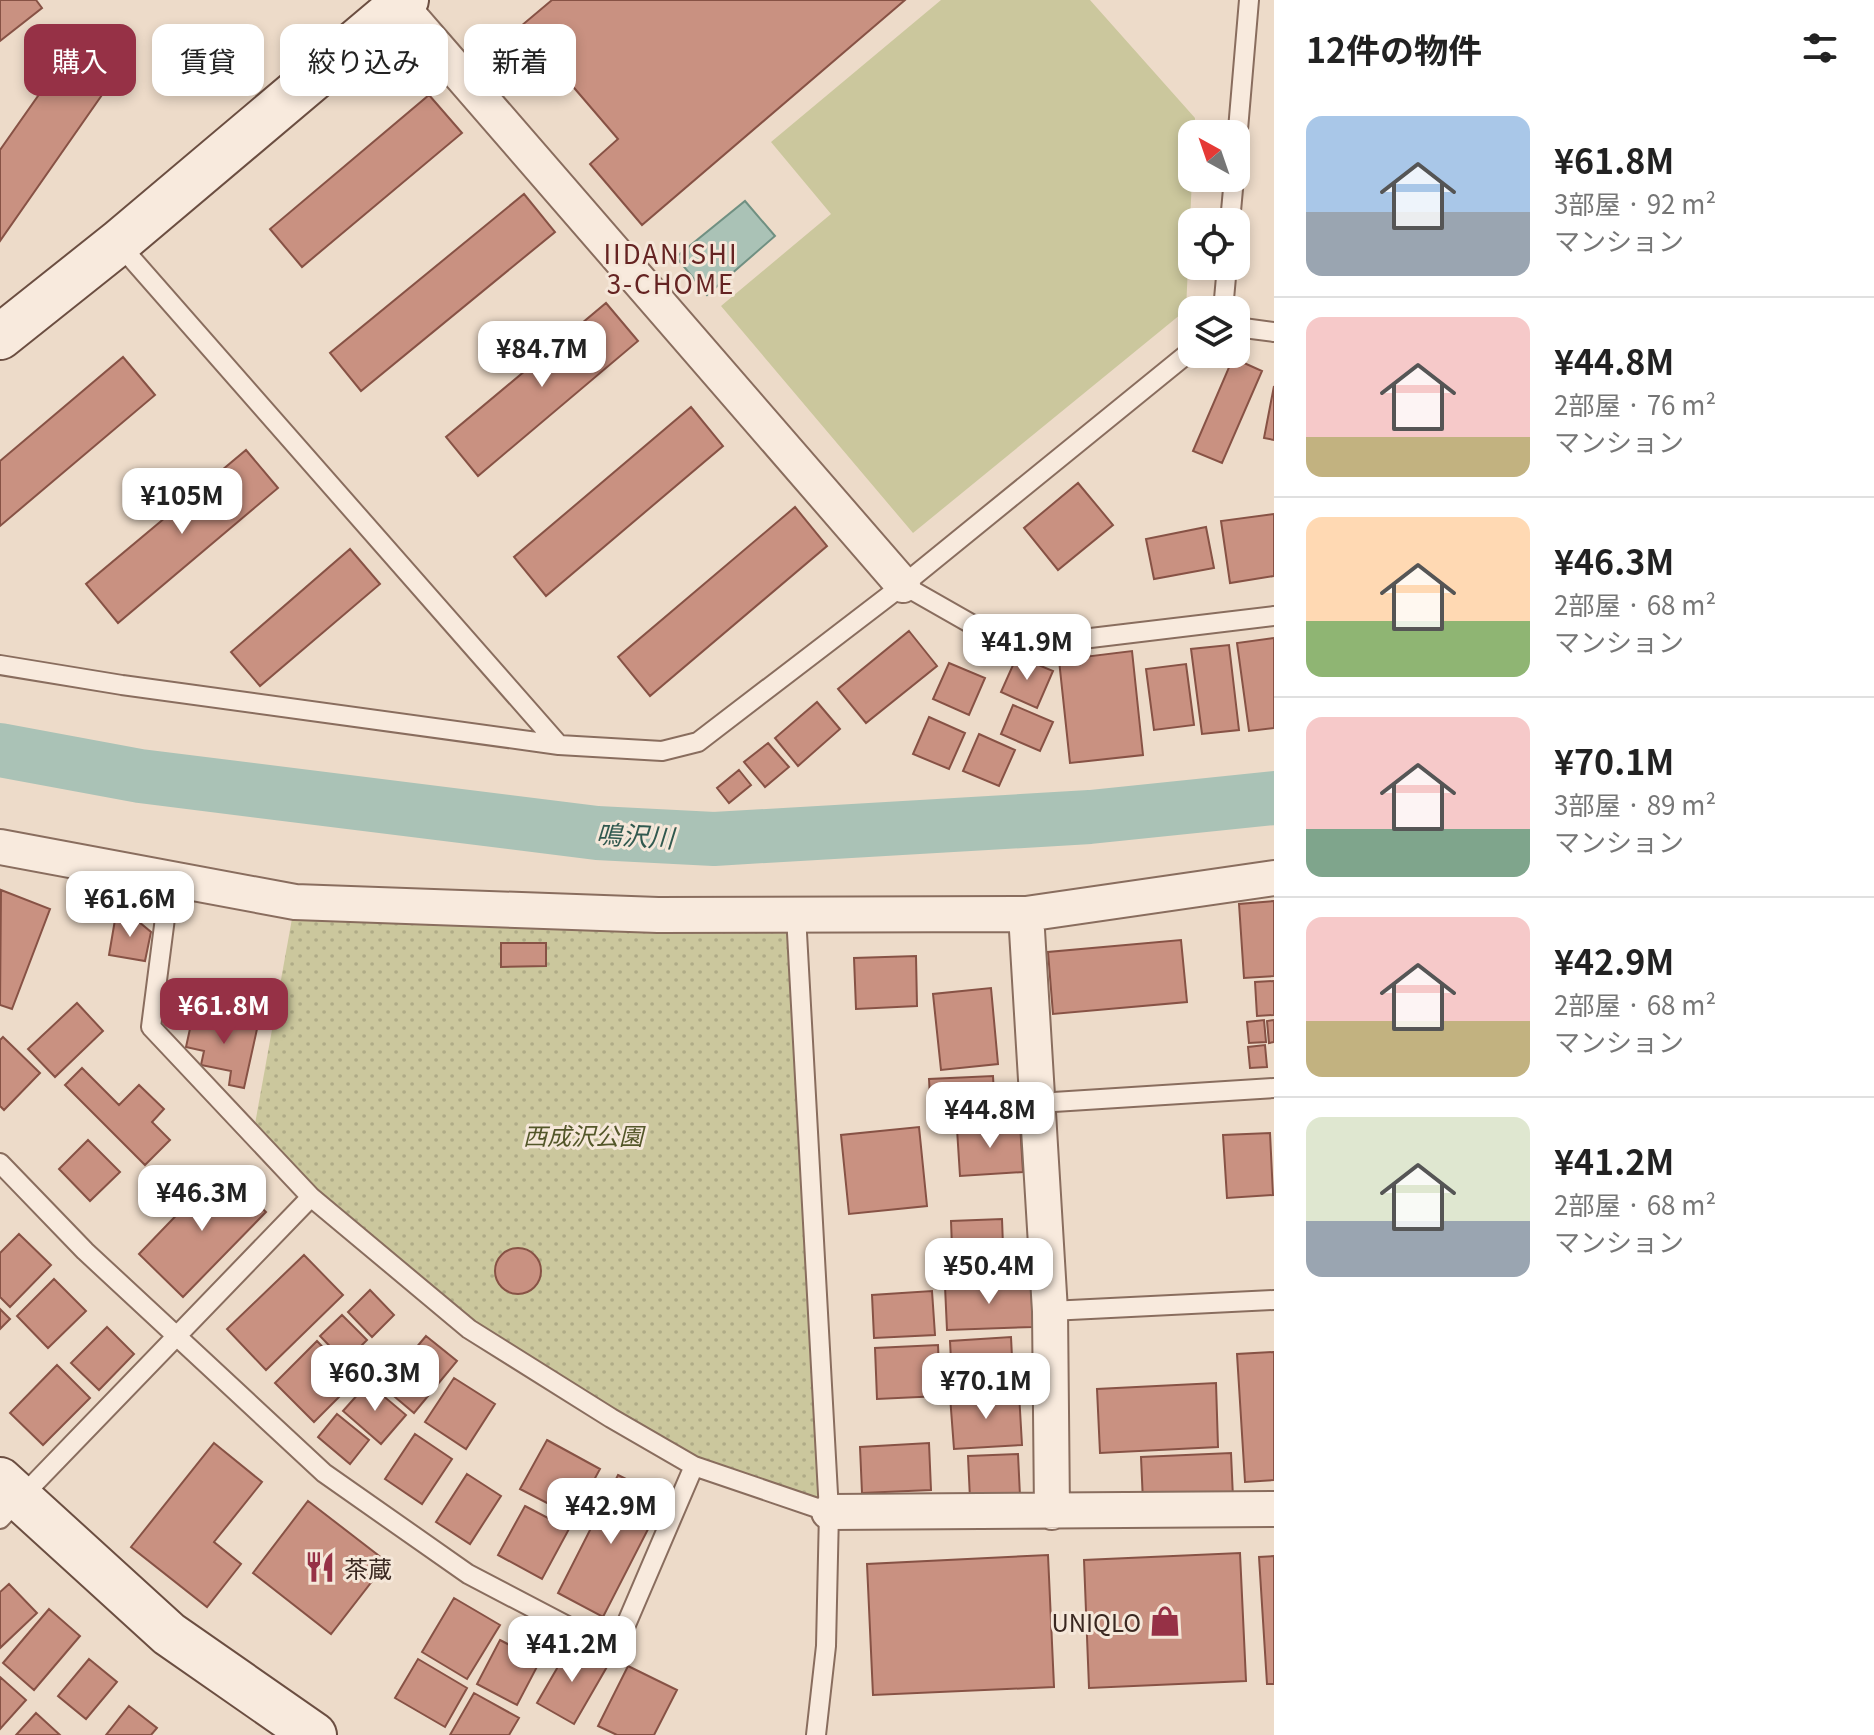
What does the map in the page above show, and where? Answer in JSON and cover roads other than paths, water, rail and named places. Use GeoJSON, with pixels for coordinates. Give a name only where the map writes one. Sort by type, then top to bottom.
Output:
{"type":"FeatureCollection","features":[{"type":"Feature","properties":{"kind":"street"},"geometry":{"type":"LineString","coordinates":[[0,337],[118,243],[403,2],[903,585]]}},
{"type":"Feature","properties":{"kind":"street"},"geometry":{"type":"LineString","coordinates":[[0,847],[295,902],[658,915],[1026,914],[1274,878]]}},
{"type":"Feature","properties":{"kind":"street"},"geometry":{"type":"LineString","coordinates":[[1026,914],[1050,1311],[1052,1512]]}},
{"type":"Feature","properties":{"kind":"street"},"geometry":{"type":"LineString","coordinates":[[7,1500],[169,1634],[314,1735]]}},
{"type":"Feature","properties":{"kind":"street"},"geometry":{"type":"LineString","coordinates":[[829,1512],[1274,1509]]}},
{"type":"Feature","properties":{"kind":"lane"},"geometry":{"type":"LineString","coordinates":[[1239,120],[1249,0]]}},
{"type":"Feature","properties":{"kind":"lane"},"geometry":{"type":"LineString","coordinates":[[118,243],[559,745]]}},
{"type":"Feature","properties":{"kind":"lane"},"geometry":{"type":"LineString","coordinates":[[1250,329],[1274,332]]}},
{"type":"Feature","properties":{"kind":"lane"},"geometry":{"type":"LineString","coordinates":[[0,665],[122,685],[559,745],[662,751],[698,742],[903,585],[1178,361]]}},
{"type":"Feature","properties":{"kind":"lane"},"geometry":{"type":"LineString","coordinates":[[903,585],[982,630],[1074,640],[1274,616]]}},
{"type":"Feature","properties":{"kind":"lane"},"geometry":{"type":"LineString","coordinates":[[170,879],[151,1027],[311,1197],[469,1329],[611,1418],[694,1466],[829,1512]]}},
{"type":"Feature","properties":{"kind":"lane"},"geometry":{"type":"LineString","coordinates":[[796,915],[829,1512],[826,1646],[816,1735]]}},
{"type":"Feature","properties":{"kind":"lane"},"geometry":{"type":"LineString","coordinates":[[1038,1103],[1274,1088]]}},
{"type":"Feature","properties":{"kind":"lane"},"geometry":{"type":"LineString","coordinates":[[0,1163],[85,1251],[324,1473],[468,1574],[594,1640],[622,1634],[694,1466]]}},
{"type":"Feature","properties":{"kind":"lane"},"geometry":{"type":"LineString","coordinates":[[7,1500],[176,1336],[311,1197]]}},
{"type":"Feature","properties":{"kind":"lane"},"geometry":{"type":"LineString","coordinates":[[1050,1311],[1274,1300]]}},
{"type":"Feature","properties":{"kind":"waterway","name":"鳴沢川"},"geometry":{"type":"LineString","coordinates":[[0,750],[140,776],[597,833],[714,839],[1090,817],[1274,798]]}},
{"type":"Feature","properties":{"kind":"place","name":"茶蔵"},"geometry":{"type":"Point","coordinates":[320,1567]}},
{"type":"Feature","properties":{"kind":"place","name":"UNIQLO"},"geometry":{"type":"Point","coordinates":[1165,1621]}},
{"type":"Feature","properties":{"kind":"district","name":"IIDANISHI 3-CHOME"},"geometry":{"type":"Point","coordinates":[671,267]}},
{"type":"Feature","properties":{"kind":"park label","name":"西成沢公園"},"geometry":{"type":"Point","coordinates":[583,1134]}}]}
